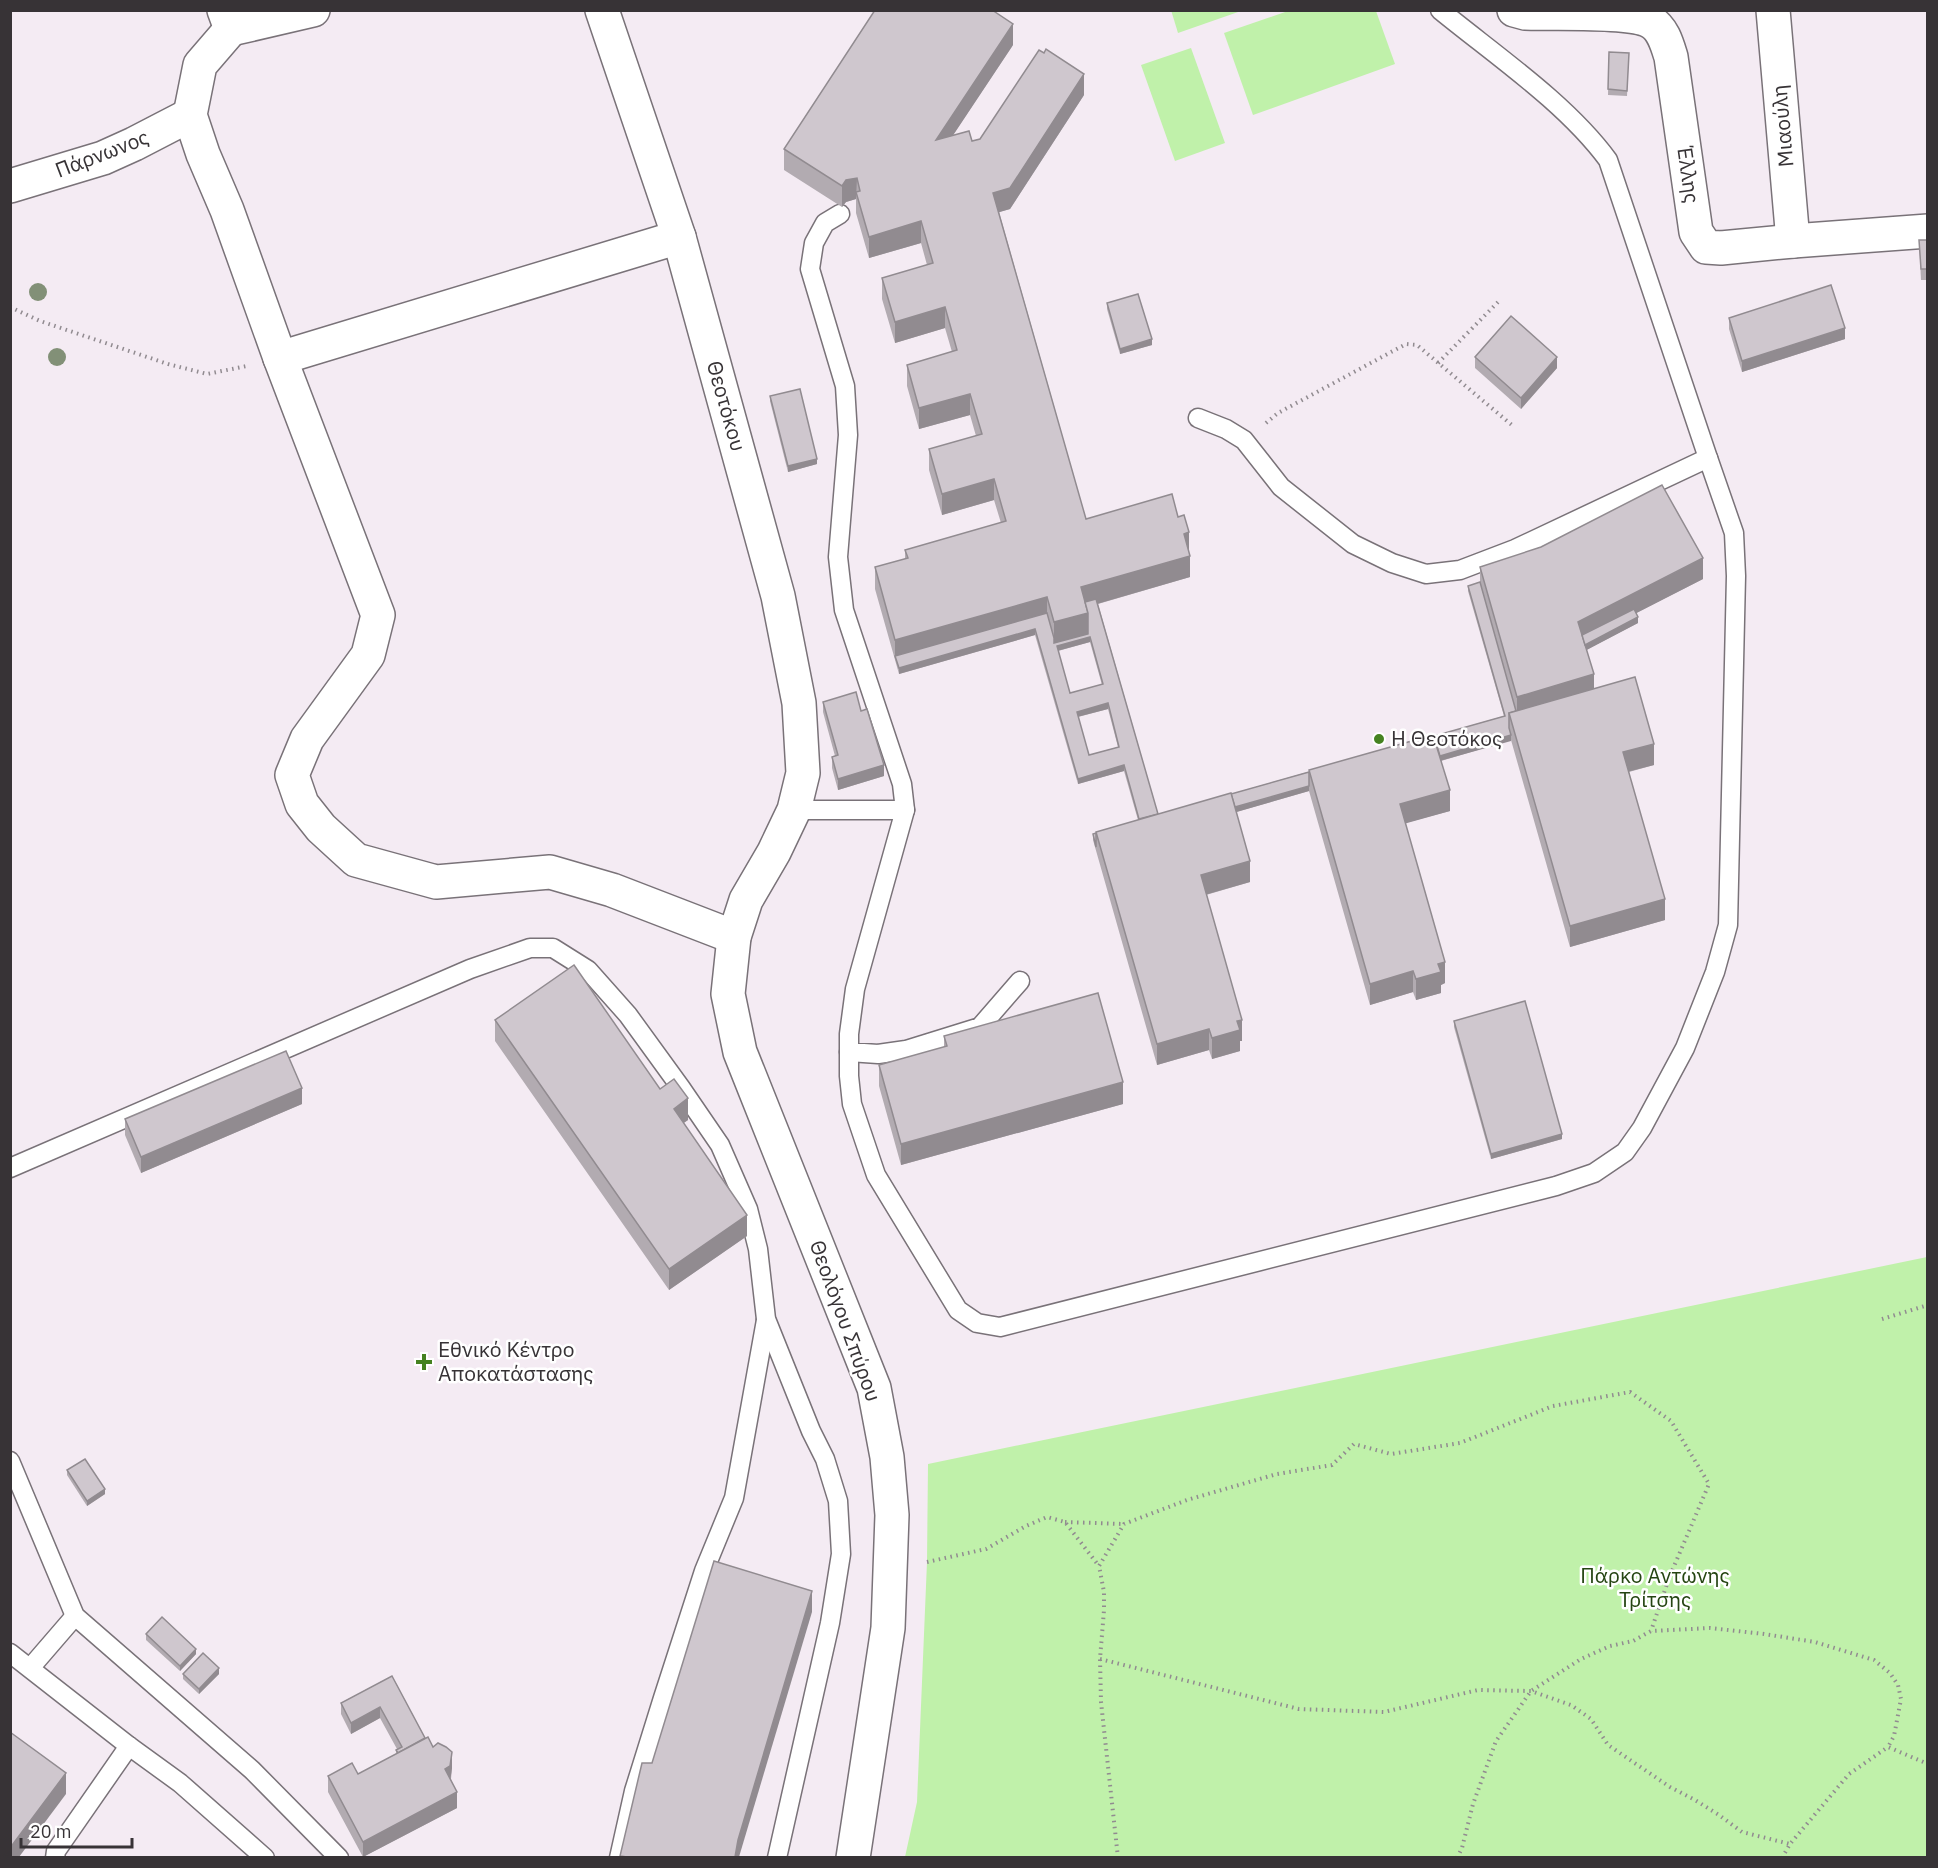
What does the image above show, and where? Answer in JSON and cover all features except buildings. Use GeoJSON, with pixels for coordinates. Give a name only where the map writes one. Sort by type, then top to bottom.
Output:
{"type":"FeatureCollection","features":[{"type":"Feature","properties":{"kind":"street"},"geometry":{"type":"LineString","coordinates":[[313,10],[227,20],[200,65],[190,115],[378,615],[368,655],[306,739],[292,775],[302,804],[321,828],[356,860],[436,882],[550,872],[612,890],[734,937]]}},
{"type":"Feature","properties":{"kind":"street","name":"Θεοτόκου"},"geometry":{"type":"LineString","coordinates":[[602,10],[679,237],[778,596],[799,703],[803,773],[794,810]]}},
{"type":"Feature","properties":{"kind":"street","name":"Έλλης"},"geometry":{"type":"LineString","coordinates":[[1514,10],[1525,13],[1632,15],[1651,22],[1666,38],[1671,57],[1696,232],[1706,247],[1721,248],[1928,231]]}},
{"type":"Feature","properties":{"kind":"street","name":"Μιαούλη"},"geometry":{"type":"LineString","coordinates":[[1773,10],[1793,241]]}},
{"type":"Feature","properties":{"kind":"street","name":"Πάρνωνος"},"geometry":{"type":"LineString","coordinates":[[10,186],[102,158],[190,115]]}},
{"type":"Feature","properties":{"kind":"street"},"geometry":{"type":"LineString","coordinates":[[280,358],[679,237]]}},
{"type":"Feature","properties":{"kind":"street","name":"Θεολόγου Σπύρου"},"geometry":{"type":"LineString","coordinates":[[794,810],[747,900],[734,937],[728,994],[740,1052],[874,1388],[887,1457],[892,1515],[888,1628],[853,1857]]}},
{"type":"Feature","properties":{"kind":"lane"},"geometry":{"type":"LineString","coordinates":[[840,214],[825,223],[814,243],[810,269],[845,386],[848,435],[838,556],[842,599],[902,784],[905,810],[855,989],[849,1034],[852,1104],[876,1175],[958,1310],[977,1323],[1000,1327],[1556,1186],[1594,1173],[1625,1152],[1642,1128],[1685,1048],[1715,972],[1728,925],[1736,576],[1734,534],[1608,160],[1593,139],[1560,108],[1440,10]]}},
{"type":"Feature","properties":{"kind":"lane"},"geometry":{"type":"LineString","coordinates":[[1198,418],[1226,429],[1244,440],[1281,487],[1353,544],[1392,563],[1426,574],[1460,570],[1515,549],[1708,458]]}},
{"type":"Feature","properties":{"kind":"lane"},"geometry":{"type":"LineString","coordinates":[[794,810],[905,810]]}},
{"type":"Feature","properties":{"kind":"lane"},"geometry":{"type":"LineString","coordinates":[[11,1169],[470,969],[530,948],[553,948],[588,970],[628,1015],[720,1145],[748,1209],[758,1249],[766,1319],[825,1460],[838,1501],[841,1554],[830,1623],[777,1857]]}},
{"type":"Feature","properties":{"kind":"lane"},"geometry":{"type":"LineString","coordinates":[[849,1052],[878,1054],[906,1050],[980,1027],[1020,981]]}},
{"type":"Feature","properties":{"kind":"lane"},"geometry":{"type":"LineString","coordinates":[[619,1857],[634,1791],[663,1698],[704,1571],[734,1498],[766,1319]]}},
{"type":"Feature","properties":{"kind":"lane"},"geometry":{"type":"LineString","coordinates":[[10,1461],[75,1616],[252,1770],[339,1857]]}},
{"type":"Feature","properties":{"kind":"lane"},"geometry":{"type":"LineString","coordinates":[[30,1667],[75,1616]]}},
{"type":"Feature","properties":{"kind":"lane"},"geometry":{"type":"LineString","coordinates":[[10,1653],[180,1783],[265,1857]]}},
{"type":"Feature","properties":{"kind":"lane"},"geometry":{"type":"LineString","coordinates":[[55,1857],[56,1851],[129,1746]]}},
{"type":"Feature","properties":{"kind":"path"},"geometry":{"type":"LineString","coordinates":[[1438,363],[1499,301]]}},
{"type":"Feature","properties":{"kind":"path"},"geometry":{"type":"LineString","coordinates":[[10,307],[40,321],[168,364],[207,374],[280,358]]}},
{"type":"Feature","properties":{"kind":"path"},"geometry":{"type":"LineString","coordinates":[[1244,440],[1278,413],[1406,344],[1417,345],[1513,426]]}},
{"type":"Feature","properties":{"kind":"path"},"geometry":{"type":"LineString","coordinates":[[1882,1319],[1928,1305]]}},
{"type":"Feature","properties":{"kind":"path"},"geometry":{"type":"LineString","coordinates":[[892,1551],[927,1562],[986,1549],[1047,1517],[1065,1522],[1124,1524],[1187,1500],[1277,1474],[1332,1465],[1354,1444],[1391,1454],[1460,1443],[1553,1406],[1630,1392],[1671,1421],[1710,1484],[1670,1578],[1652,1631]]}},
{"type":"Feature","properties":{"kind":"path"},"geometry":{"type":"LineString","coordinates":[[1065,1522],[1099,1566],[1104,1592],[1100,1659],[1101,1702],[1118,1857]]}},
{"type":"Feature","properties":{"kind":"path"},"geometry":{"type":"LineString","coordinates":[[1099,1566],[1124,1524]]}},
{"type":"Feature","properties":{"kind":"path"},"geometry":{"type":"LineString","coordinates":[[1457,1857],[1462,1848],[1473,1804],[1496,1741],[1532,1691],[1581,1659],[1610,1646],[1633,1641],[1652,1631],[1710,1628],[1815,1642],[1874,1660],[1890,1673],[1899,1686],[1901,1699],[1894,1736],[1888,1746],[1849,1774],[1790,1844],[1782,1857]]}},
{"type":"Feature","properties":{"kind":"path"},"geometry":{"type":"LineString","coordinates":[[1100,1659],[1299,1709],[1384,1712],[1478,1690],[1532,1691],[1571,1705],[1591,1719],[1608,1744],[1670,1787],[1719,1815],[1742,1832],[1790,1844]]}},
{"type":"Feature","properties":{"kind":"path"},"geometry":{"type":"LineString","coordinates":[[1888,1746],[1928,1764]]}},
{"type":"Feature","properties":{"kind":"green space"},"geometry":{"type":"Polygon","coordinates":[[[1171,10],[1241,10],[1241,11],[1178,33],[1171,10]]]}},
{"type":"Feature","properties":{"kind":"green space"},"geometry":{"type":"Polygon","coordinates":[[[1288,11],[1376,11],[1395,64],[1253,115],[1224,33],[1288,11]]]}},
{"type":"Feature","properties":{"kind":"green space"},"geometry":{"type":"Polygon","coordinates":[[[1191,48],[1225,143],[1175,161],[1141,65],[1191,48]]]}},
{"type":"Feature","properties":{"kind":"green space","name":"Πάρκο Αντώνης Τρίτσης"},"geometry":{"type":"Polygon","coordinates":[[[1927,1257],[1927,1857],[905,1857],[917,1802],[927,1562],[928,1464],[1927,1257]]]}},
{"type":"Feature","properties":{"kind":"place","name":"Η Θεοτόκος"},"geometry":{"type":"Point","coordinates":[1379,739]}},
{"type":"Feature","properties":{"kind":"place","name":"Εθνικό Κέντρο Αποκατάστασης"},"geometry":{"type":"Point","coordinates":[424,1362]}}]}
